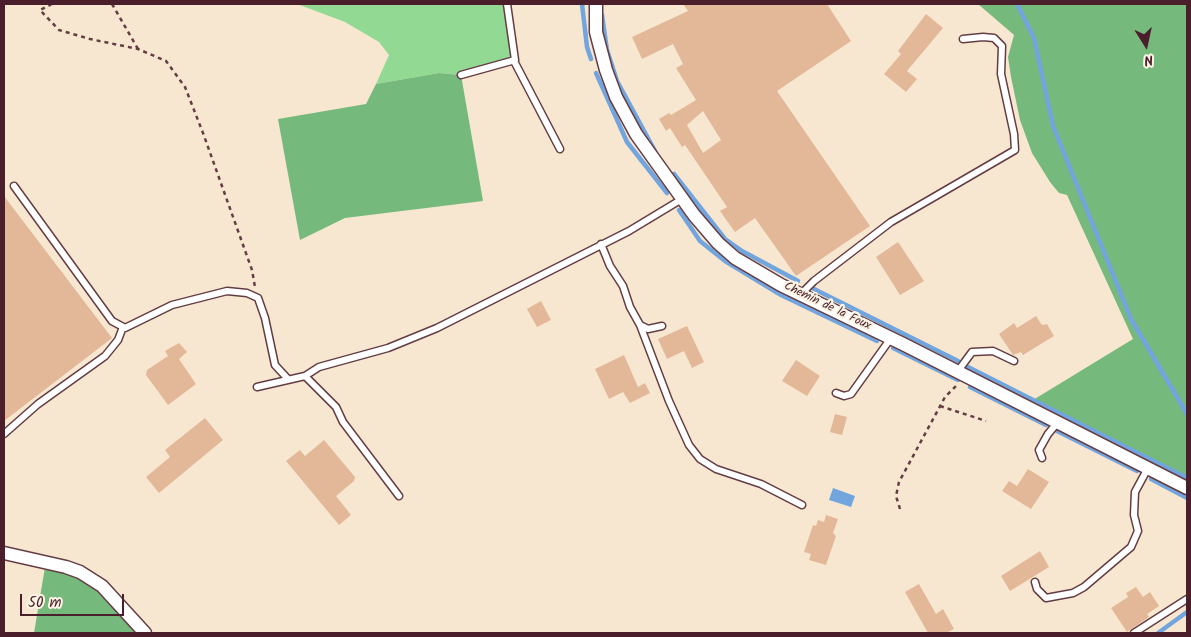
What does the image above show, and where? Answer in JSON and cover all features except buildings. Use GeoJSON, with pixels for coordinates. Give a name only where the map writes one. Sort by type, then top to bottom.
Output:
{"type":"FeatureCollection","features":[{"type":"Feature","properties":{"kind":"street","name":"Chemin de la Foux"},"geometry":{"type":"LineString","coordinates":[[596,4],[596,32],[606,70],[616,97],[636,134],[682,199],[718,243],[735,258],[800,295],[891,338],[1187,488]]}},
{"type":"Feature","properties":{"kind":"street"},"geometry":{"type":"LineString","coordinates":[[4,553],[80,572],[102,586],[145,633]]}},
{"type":"Feature","properties":{"kind":"lane"},"geometry":{"type":"LineString","coordinates":[[507,4],[514,61],[560,149]]}},
{"type":"Feature","properties":{"kind":"lane"},"geometry":{"type":"LineString","coordinates":[[800,295],[814,281],[891,222],[1015,150],[1014,134],[1001,74],[1002,46],[994,38],[963,39]]}},
{"type":"Feature","properties":{"kind":"lane"},"geometry":{"type":"LineString","coordinates":[[461,74],[514,61]]}},
{"type":"Feature","properties":{"kind":"lane"},"geometry":{"type":"LineString","coordinates":[[14,186],[112,321],[126,328],[172,305],[218,293],[247,293],[258,298],[276,364],[287,378]]}},
{"type":"Feature","properties":{"kind":"lane"},"geometry":{"type":"LineString","coordinates":[[257,387],[287,378],[305,376],[319,367],[388,348],[436,328],[601,244],[682,199]]}},
{"type":"Feature","properties":{"kind":"lane"},"geometry":{"type":"LineString","coordinates":[[601,244],[610,266],[624,286],[630,307],[640,325],[668,401],[688,445],[700,459],[716,468],[761,484],[802,505]]}},
{"type":"Feature","properties":{"kind":"lane"},"geometry":{"type":"LineString","coordinates":[[640,325],[648,329],[662,326]]}},
{"type":"Feature","properties":{"kind":"lane"},"geometry":{"type":"LineString","coordinates":[[4,434],[38,404],[106,356],[118,340],[123,327]]}},
{"type":"Feature","properties":{"kind":"lane"},"geometry":{"type":"LineString","coordinates":[[836,393],[844,396],[851,394],[891,338]]}},
{"type":"Feature","properties":{"kind":"lane"},"geometry":{"type":"LineString","coordinates":[[963,374],[972,352],[993,351],[1014,361]]}},
{"type":"Feature","properties":{"kind":"lane"},"geometry":{"type":"LineString","coordinates":[[305,376],[336,407],[343,422],[399,496]]}},
{"type":"Feature","properties":{"kind":"lane"},"geometry":{"type":"LineString","coordinates":[[1042,458],[1039,450],[1048,434],[1058,422]]}},
{"type":"Feature","properties":{"kind":"lane"},"geometry":{"type":"LineString","coordinates":[[1036,582],[1037,589],[1046,598],[1073,593],[1104,571],[1131,547],[1138,531],[1134,515],[1135,492],[1148,468]]}},
{"type":"Feature","properties":{"kind":"lane"},"geometry":{"type":"LineString","coordinates":[[1134,633],[1187,599]]}},
{"type":"Feature","properties":{"kind":"path"},"geometry":{"type":"LineString","coordinates":[[52,4],[40,10],[59,30],[90,39],[138,49],[166,61],[184,87],[252,270],[258,298]]}},
{"type":"Feature","properties":{"kind":"path"},"geometry":{"type":"LineString","coordinates":[[112,4],[138,49]]}},
{"type":"Feature","properties":{"kind":"path"},"geometry":{"type":"LineString","coordinates":[[900,510],[896,496],[899,482],[940,406],[963,374]]}},
{"type":"Feature","properties":{"kind":"path"},"geometry":{"type":"LineString","coordinates":[[940,406],[986,421]]}},
{"type":"Feature","properties":{"kind":"green space"},"geometry":{"type":"Polygon","coordinates":[[[297,4],[507,4],[515,60],[461,75],[439,73],[376,84],[389,55],[379,42],[345,22],[297,4]]]}},
{"type":"Feature","properties":{"kind":"green space"},"geometry":{"type":"Polygon","coordinates":[[[978,4],[1187,4],[1187,479],[1033,400],[1133,339],[1067,195],[1059,193],[1032,153],[1020,120],[1011,77],[1008,57],[1014,35],[978,4]]]}},
{"type":"Feature","properties":{"kind":"green space"},"geometry":{"type":"Polygon","coordinates":[[[439,73],[461,75],[483,201],[345,218],[300,240],[278,119],[366,104],[376,84],[439,73]]]}},
{"type":"Feature","properties":{"kind":"green space"},"geometry":{"type":"Polygon","coordinates":[[[45,567],[82,580],[93,587],[137,633],[34,633],[45,567]]]}},
{"type":"Feature","properties":{"kind":"water"},"geometry":{"type":"Polygon","coordinates":[[[833,488],[855,496],[851,507],[829,500],[833,488]]]}},
{"type":"Feature","properties":{"kind":"waterway"},"geometry":{"type":"LineString","coordinates":[[582,4],[587,47],[591,59]]}},
{"type":"Feature","properties":{"kind":"waterway"},"geometry":{"type":"LineString","coordinates":[[1017,4],[1034,38],[1053,126],[1131,319],[1187,414]]}},
{"type":"Feature","properties":{"kind":"waterway"},"geometry":{"type":"LineString","coordinates":[[602,15],[607,50],[617,81],[655,151]]}},
{"type":"Feature","properties":{"kind":"waterway"},"geometry":{"type":"LineString","coordinates":[[596,73],[627,142],[667,193]]}},
{"type":"Feature","properties":{"kind":"waterway"},"geometry":{"type":"LineString","coordinates":[[674,174],[725,239],[742,251],[798,281]]}},
{"type":"Feature","properties":{"kind":"waterway"},"geometry":{"type":"LineString","coordinates":[[679,210],[700,241],[725,261],[781,295],[877,341]]}},
{"type":"Feature","properties":{"kind":"waterway"},"geometry":{"type":"LineString","coordinates":[[814,289],[958,361]]}},
{"type":"Feature","properties":{"kind":"waterway"},"geometry":{"type":"LineString","coordinates":[[893,348],[958,380]]}},
{"type":"Feature","properties":{"kind":"waterway"},"geometry":{"type":"LineString","coordinates":[[968,367],[1187,478]]}},
{"type":"Feature","properties":{"kind":"waterway"},"geometry":{"type":"LineString","coordinates":[[970,387],[1046,425]]}},
{"type":"Feature","properties":{"kind":"waterway"},"geometry":{"type":"LineString","coordinates":[[1057,431],[1137,471]]}},
{"type":"Feature","properties":{"kind":"waterway"},"geometry":{"type":"LineString","coordinates":[[1151,479],[1187,498]]}},
{"type":"Feature","properties":{"kind":"waterway"},"geometry":{"type":"LineString","coordinates":[[1158,633],[1187,612]]}}]}
